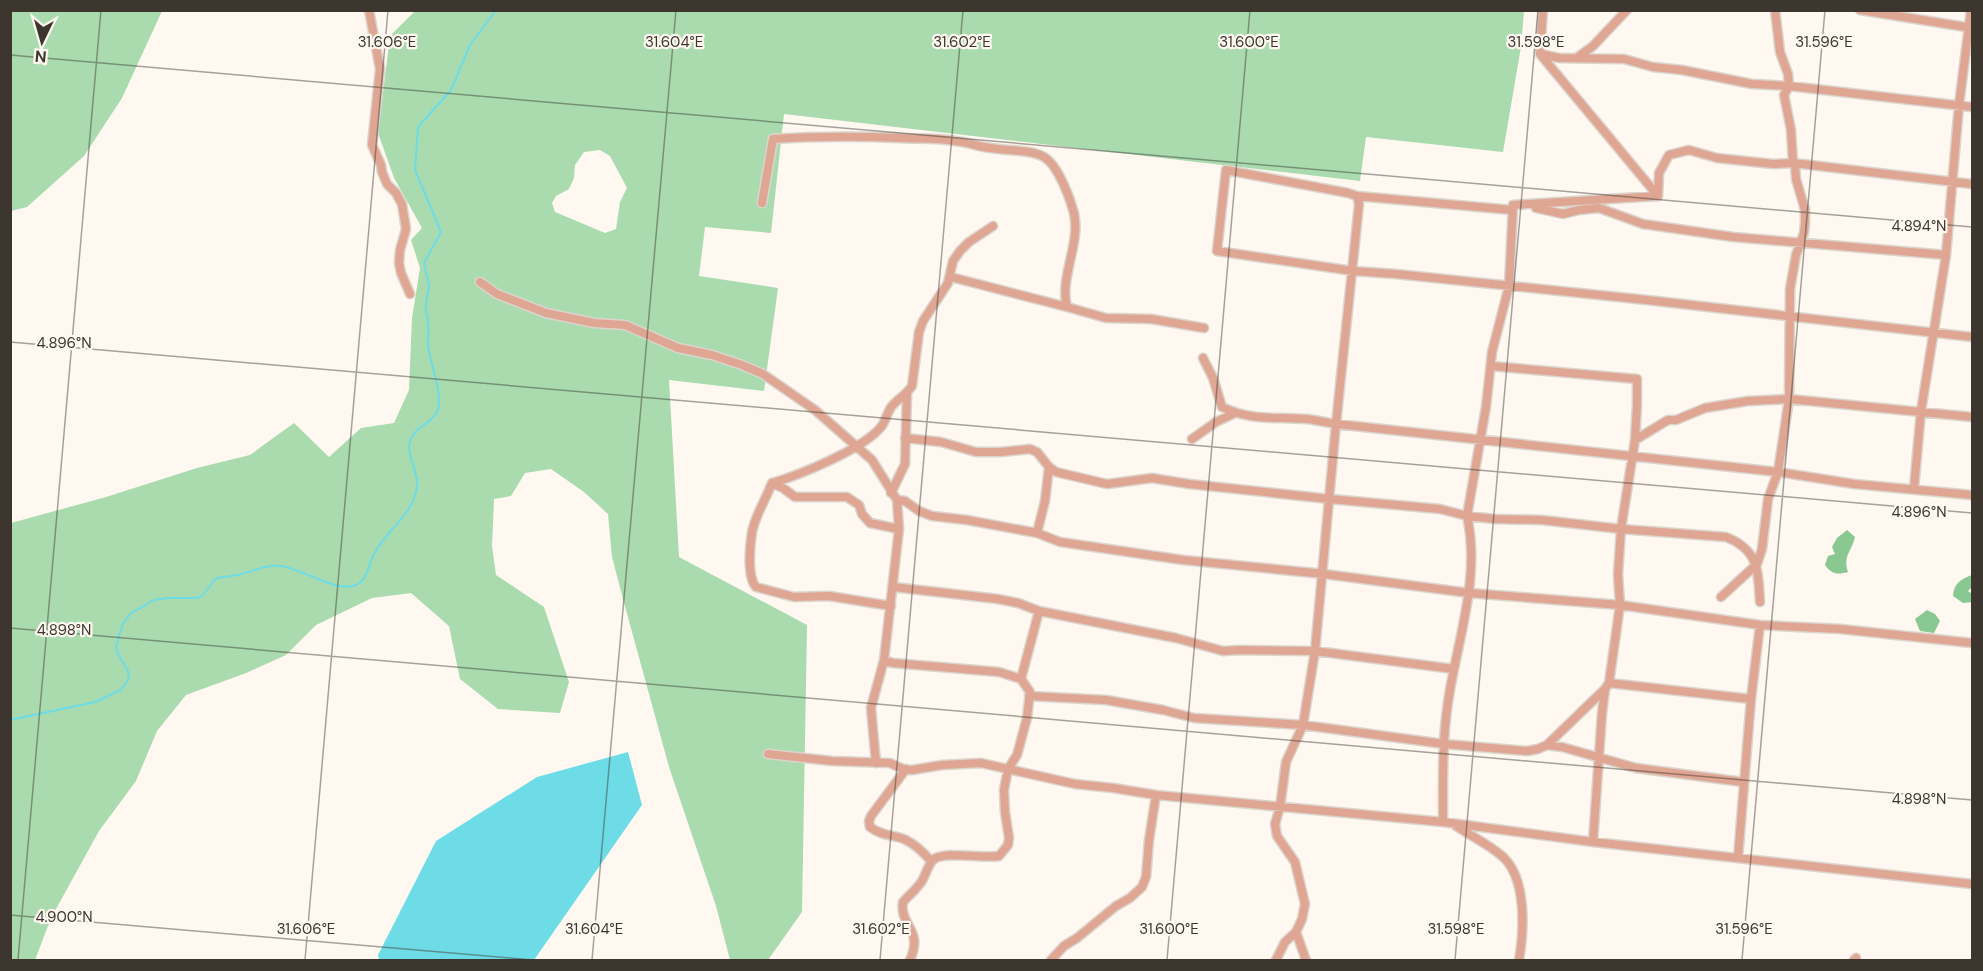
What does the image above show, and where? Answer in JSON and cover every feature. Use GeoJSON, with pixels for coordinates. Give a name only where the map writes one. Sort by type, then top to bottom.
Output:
{"type":"FeatureCollection","features":[{"type":"Feature","properties":{"kind":"street"},"geometry":{"type":"LineString","coordinates":[[369,10],[380,69],[372,145],[387,184],[402,204],[406,229],[399,263],[410,294]]}},
{"type":"Feature","properties":{"kind":"street"},"geometry":{"type":"LineString","coordinates":[[1543,10],[1540,54],[1658,196]]}},
{"type":"Feature","properties":{"kind":"street"},"geometry":{"type":"LineString","coordinates":[[1578,57],[1593,46],[1626,10]]}},
{"type":"Feature","properties":{"kind":"street"},"geometry":{"type":"LineString","coordinates":[[1760,602],[1757,564],[1762,549],[1768,499],[1778,472],[1789,399],[1790,289],[1804,233],[1805,210],[1793,163],[1791,130],[1784,95],[1789,86],[1788,74],[1778,43],[1775,10]]}},
{"type":"Feature","properties":{"kind":"street"},"geometry":{"type":"LineString","coordinates":[[1860,10],[1971,28]]}},
{"type":"Feature","properties":{"kind":"street"},"geometry":{"type":"LineString","coordinates":[[1914,488],[1921,411],[1946,255],[1959,105],[1971,28],[1971,10]]}},
{"type":"Feature","properties":{"kind":"street"},"geometry":{"type":"LineString","coordinates":[[1540,54],[1559,58],[1623,59],[1653,67],[1752,84],[1789,86],[1972,107]]}},
{"type":"Feature","properties":{"kind":"street"},"geometry":{"type":"LineString","coordinates":[[762,203],[773,139],[845,136],[934,139],[1036,154],[1046,158],[1057,172],[1066,189],[1074,214],[1076,234],[1066,295],[1067,307]]}},
{"type":"Feature","properties":{"kind":"street"},"geometry":{"type":"LineString","coordinates":[[1658,196],[1659,173],[1669,155],[1689,150],[1717,158],[1773,164],[1793,163],[1972,184]]}},
{"type":"Feature","properties":{"kind":"street"},"geometry":{"type":"LineString","coordinates":[[1946,255],[1733,237],[1643,224],[1599,208],[1563,214],[1546,209],[1357,196],[1328,188],[1226,170],[1217,251],[1353,271],[1972,337]]}},
{"type":"Feature","properties":{"kind":"street"},"geometry":{"type":"LineString","coordinates":[[1276,960],[1285,942],[1296,932],[1305,904],[1295,862],[1277,836],[1275,824],[1280,807],[1286,762],[1303,725],[1316,651],[1336,424],[1359,212],[1357,196]]}},
{"type":"Feature","properties":{"kind":"street"},"geometry":{"type":"LineString","coordinates":[[1512,207],[1658,196]]}},
{"type":"Feature","properties":{"kind":"street"},"geometry":{"type":"LineString","coordinates":[[1443,822],[1447,705],[1472,565],[1471,531],[1467,516],[1491,366],[1491,352],[1509,286],[1512,207]]}},
{"type":"Feature","properties":{"kind":"street"},"geometry":{"type":"LineString","coordinates":[[772,483],[802,474],[858,445],[881,427],[891,407],[912,386],[922,321],[942,294],[951,277],[953,261],[969,242],[993,226]]}},
{"type":"Feature","properties":{"kind":"street"},"geometry":{"type":"LineString","coordinates":[[951,277],[1106,318],[1151,319],[1204,328]]}},
{"type":"Feature","properties":{"kind":"street"},"geometry":{"type":"LineString","coordinates":[[480,282],[497,294],[546,313],[594,323],[625,325],[678,348],[712,355],[742,365],[777,383],[815,410],[858,445],[872,460],[894,497],[899,529],[884,660],[871,708],[876,763]]}},
{"type":"Feature","properties":{"kind":"street"},"geometry":{"type":"LineString","coordinates":[[1203,358],[1213,378],[1222,407],[1235,413],[1265,419],[1306,419],[1778,472],[1854,484],[1972,495]]}},
{"type":"Feature","properties":{"kind":"street"},"geometry":{"type":"LineString","coordinates":[[1491,366],[1637,379],[1635,440],[1631,456],[1618,574],[1620,605],[1602,713],[1593,842]]}},
{"type":"Feature","properties":{"kind":"street"},"geometry":{"type":"LineString","coordinates":[[894,497],[905,464],[907,393]]}},
{"type":"Feature","properties":{"kind":"street"},"geometry":{"type":"LineString","coordinates":[[1635,440],[1660,424],[1705,408],[1748,400],[1789,399],[1972,417]]}},
{"type":"Feature","properties":{"kind":"street"},"geometry":{"type":"LineString","coordinates":[[1192,439],[1216,422],[1235,413]]}},
{"type":"Feature","properties":{"kind":"street"},"geometry":{"type":"LineString","coordinates":[[905,438],[941,442],[976,452],[1030,449],[1037,452],[1056,472],[1107,484],[1152,477],[1189,484],[1440,509],[1467,516],[1495,519],[1542,520],[1726,537],[1746,550],[1757,564]]}},
{"type":"Feature","properties":{"kind":"street"},"geometry":{"type":"LineString","coordinates":[[1037,533],[1046,501],[1049,466]]}},
{"type":"Feature","properties":{"kind":"street"},"geometry":{"type":"LineString","coordinates":[[772,483],[795,497],[847,496],[859,505],[862,514],[870,523],[899,529]]}},
{"type":"Feature","properties":{"kind":"street"},"geometry":{"type":"LineString","coordinates":[[772,483],[753,530],[749,572],[753,584],[759,589],[794,597],[822,595],[891,606]]}},
{"type":"Feature","properties":{"kind":"street"},"geometry":{"type":"LineString","coordinates":[[894,497],[932,516],[1037,533],[1060,542],[1115,551],[1324,574],[1468,593],[1620,605],[1760,625],[1840,629],[1972,643]]}},
{"type":"Feature","properties":{"kind":"street"},"geometry":{"type":"LineString","coordinates":[[1721,597],[1757,564]]}},
{"type":"Feature","properties":{"kind":"street"},"geometry":{"type":"LineString","coordinates":[[893,587],[1018,603],[1039,611],[1176,638],[1223,651],[1316,651],[1454,669]]}},
{"type":"Feature","properties":{"kind":"street"},"geometry":{"type":"LineString","coordinates":[[1021,680],[1039,611]]}},
{"type":"Feature","properties":{"kind":"street"},"geometry":{"type":"LineString","coordinates":[[1738,858],[1743,782],[1760,625]]}},
{"type":"Feature","properties":{"kind":"street"},"geometry":{"type":"LineString","coordinates":[[884,660],[893,663],[999,672],[1021,680],[1028,688],[1029,696],[1027,718],[1017,755],[1008,769],[1004,790],[1009,838],[1003,853],[999,856],[984,858],[944,855],[931,861],[920,883],[903,903],[903,913],[915,938],[910,960]]}},
{"type":"Feature","properties":{"kind":"street"},"geometry":{"type":"LineString","coordinates":[[1029,696],[1106,700],[1194,718],[1303,725],[1444,744],[1527,752],[1547,745],[1607,686],[1751,699]]}},
{"type":"Feature","properties":{"kind":"street"},"geometry":{"type":"LineString","coordinates":[[1547,745],[1572,749],[1636,768],[1743,782]]}},
{"type":"Feature","properties":{"kind":"street"},"geometry":{"type":"LineString","coordinates":[[768,754],[832,761],[890,763],[906,769],[981,763],[1075,784],[1156,795],[1443,822],[1593,842],[1972,884]]}},
{"type":"Feature","properties":{"kind":"street"},"geometry":{"type":"LineString","coordinates":[[1017,755],[1030,774]]}},
{"type":"Feature","properties":{"kind":"street"},"geometry":{"type":"LineString","coordinates":[[906,769],[872,816],[869,821],[870,827],[882,835],[906,840],[922,851],[931,861]]}},
{"type":"Feature","properties":{"kind":"street"},"geometry":{"type":"LineString","coordinates":[[1051,960],[1064,946],[1142,887],[1146,877],[1156,795]]}},
{"type":"Feature","properties":{"kind":"street"},"geometry":{"type":"LineString","coordinates":[[1453,824],[1504,858],[1512,869],[1522,895],[1519,960]]}},
{"type":"Feature","properties":{"kind":"street"},"geometry":{"type":"LineString","coordinates":[[1296,932],[1306,960]]}},
{"type":"Feature","properties":{"kind":"green space"},"geometry":{"type":"Polygon","coordinates":[[[10,11],[162,11],[122,98],[84,156],[27,207],[11,211],[10,11]]]}},
{"type":"Feature","properties":{"kind":"green space"},"geometry":{"type":"Polygon","coordinates":[[[415,11],[1524,11],[1521,47],[1503,152],[1366,137],[1360,181],[784,114],[771,233],[705,227],[699,276],[778,288],[764,391],[669,380],[679,557],[807,625],[802,912],[768,960],[730,960],[716,906],[669,767],[623,599],[612,557],[608,514],[584,492],[551,469],[525,473],[511,496],[494,499],[492,546],[496,575],[544,607],[569,682],[560,713],[498,709],[460,679],[449,626],[411,593],[372,598],[316,625],[286,655],[246,673],[186,695],[157,731],[136,781],[99,831],[51,918],[35,960],[11,960],[11,523],[106,497],[197,468],[250,455],[294,423],[329,457],[361,428],[394,423],[409,390],[412,318],[420,268],[411,240],[422,228],[394,178],[378,133],[390,36],[415,11]],[[600,150],[584,152],[575,165],[574,178],[569,189],[556,196],[552,203],[555,212],[605,233],[616,229],[620,202],[627,188],[610,156],[600,150]]]}},
{"type":"Feature","properties":{"kind":"green space"},"geometry":{"type":"Polygon","coordinates":[[[1847,530],[1855,537],[1847,558],[1848,572],[1835,573],[1825,565],[1828,556],[1835,554],[1832,547],[1837,538],[1847,530]]]}},
{"type":"Feature","properties":{"kind":"green space"},"geometry":{"type":"Polygon","coordinates":[[[1972,575],[1972,587],[1968,591],[1972,594],[1972,602],[1963,603],[1953,596],[1955,588],[1961,580],[1972,575]]]}},
{"type":"Feature","properties":{"kind":"green space"},"geometry":{"type":"Polygon","coordinates":[[[1927,610],[1935,614],[1940,621],[1934,633],[1920,631],[1915,619],[1927,610]]]}},
{"type":"Feature","properties":{"kind":"water"},"geometry":{"type":"Polygon","coordinates":[[[628,752],[642,805],[534,960],[379,960],[378,955],[436,841],[537,777],[628,752]]]}},
{"type":"Feature","properties":{"kind":"waterway"},"geometry":{"type":"LineString","coordinates":[[10,720],[95,702],[121,690],[128,680],[129,673],[117,652],[116,645],[123,624],[130,614],[154,600],[198,598],[204,594],[215,579],[270,566],[290,568],[339,586],[356,585],[365,577],[377,549],[405,514],[415,496],[417,479],[410,452],[410,441],[416,431],[435,415],[439,403],[428,345],[426,306],[429,286],[424,263],[441,232],[415,170],[418,127],[451,90],[470,45],[496,10]]}}]}
